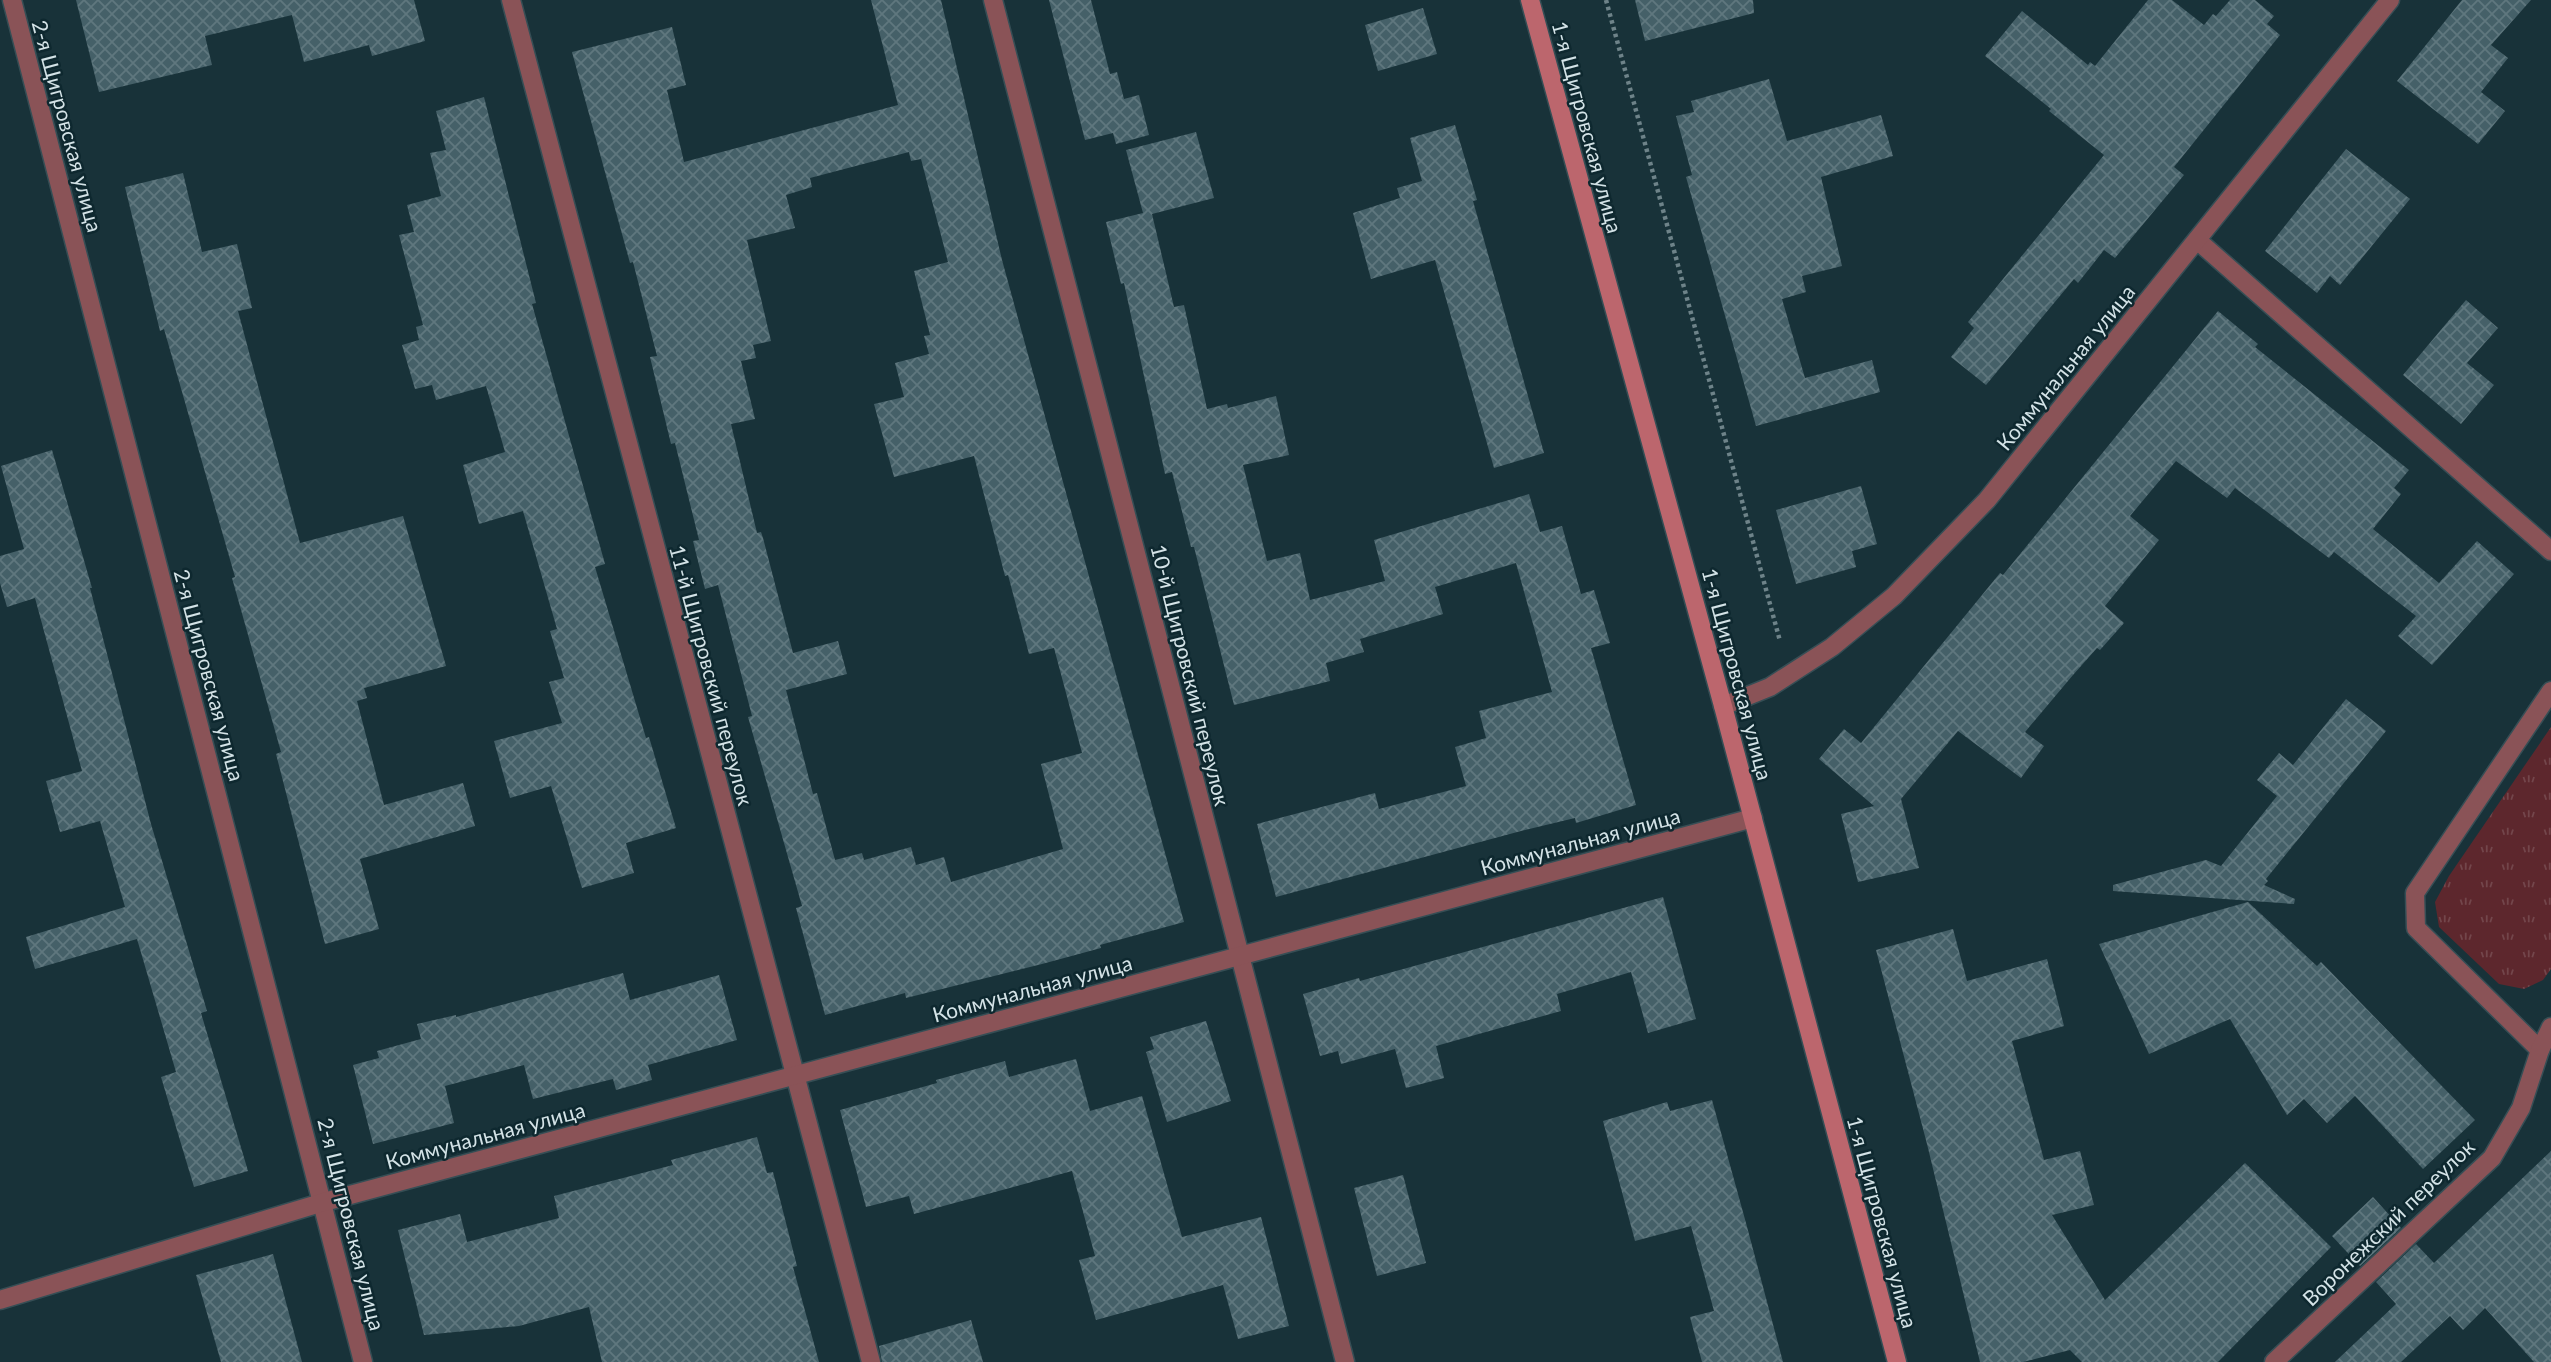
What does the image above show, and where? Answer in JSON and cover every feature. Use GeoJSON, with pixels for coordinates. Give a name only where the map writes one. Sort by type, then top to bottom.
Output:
{"type":"FeatureCollection","features":[{"type":"Feature","properties":{"kind":"street","name":"2-я Щигровская улица"},"geometry":{"type":"LineString","coordinates":[[12,0],[324,1202],[363,1362]]}},
{"type":"Feature","properties":{"kind":"street","name":"11-й Щигровский переулок"},"geometry":{"type":"LineString","coordinates":[[510,0],[871,1362]]}},
{"type":"Feature","properties":{"kind":"street","name":"10-й Щигровский переулок"},"geometry":{"type":"LineString","coordinates":[[993,0],[1345,1362]]}},
{"type":"Feature","properties":{"kind":"street","name":"1-я Щигровская улица"},"geometry":{"type":"LineString","coordinates":[[1530,0],[1723,706],[1897,1362]]}},
{"type":"Feature","properties":{"kind":"street","name":"Коммунальная улица"},"geometry":{"type":"LineString","coordinates":[[1723,706],[1770,687],[1832,647],[1894,596],[1987,500],[2390,0]]}},
{"type":"Feature","properties":{"kind":"street"},"geometry":{"type":"LineString","coordinates":[[2197,240],[2551,551]]}},
{"type":"Feature","properties":{"kind":"street"},"geometry":{"type":"LineString","coordinates":[[2540,1050],[2416,928],[2415,893],[2551,691]]}},
{"type":"Feature","properties":{"kind":"street","name":"Коммунальная улица"},"geometry":{"type":"LineString","coordinates":[[0,1300],[324,1202],[1753,818]]}},
{"type":"Feature","properties":{"kind":"street","name":"Воронежский переулок"},"geometry":{"type":"LineString","coordinates":[[2274,1362],[2492,1157],[2521,1108],[2540,1050],[2551,1027]]}},
{"type":"Feature","properties":{"kind":"path"},"geometry":{"type":"LineString","coordinates":[[1606,0],[1790,674]]}},
{"type":"Feature","properties":{"kind":"green space"},"geometry":{"type":"Polygon","coordinates":[[[2551,727],[2551,969],[2543,980],[2524,989],[2499,984],[2439,927],[2435,902],[2449,876],[2551,727]]]}},
{"type":"Feature","properties":{"kind":"building"},"geometry":{"type":"Polygon","coordinates":[[[76,0],[414,0],[425,41],[372,56],[369,45],[304,62],[292,15],[205,36],[212,65],[99,92],[76,0]]]}},
{"type":"Feature","properties":{"kind":"building"},"geometry":{"type":"Polygon","coordinates":[[[871,0],[941,0],[1002,260],[1184,922],[1042,964],[906,998],[905,993],[825,1015],[796,908],[802,906],[748,717],[752,716],[718,585],[705,589],[693,541],[699,540],[675,443],[671,444],[650,357],[657,356],[633,262],[630,263],[572,52],[672,27],[686,85],[667,90],[684,162],[898,105],[871,0]],[[909,152],[810,178],[812,187],[786,195],[795,228],[747,240],[771,341],[753,345],[756,358],[741,361],[755,419],[731,424],[757,533],[761,532],[763,538],[793,653],[838,641],[847,674],[786,690],[813,794],[817,793],[835,860],[862,853],[864,860],[911,847],[916,865],[944,857],[951,882],[1063,849],[1041,764],[1082,753],[1054,648],[1029,654],[1008,575],[1005,576],[974,456],[894,477],[874,404],[904,397],[895,363],[929,354],[924,336],[930,335],[914,271],[948,262],[921,159],[911,161],[909,152]]]}},
{"type":"Feature","properties":{"kind":"building"},"geometry":{"type":"Polygon","coordinates":[[[1049,0],[1091,0],[1110,74],[1117,72],[1124,99],[1139,95],[1149,135],[1116,144],[1113,133],[1085,140],[1049,0]]]}},
{"type":"Feature","properties":{"kind":"building"},"geometry":{"type":"Polygon","coordinates":[[[1635,0],[1753,0],[1754,13],[1645,41],[1635,0]]]}},
{"type":"Feature","properties":{"kind":"building"},"geometry":{"type":"Polygon","coordinates":[[[2148,0],[2172,0],[2204,25],[2230,0],[2255,0],[2274,16],[2267,24],[2280,35],[2174,167],[2184,175],[2115,258],[2104,250],[2078,283],[2074,279],[1986,385],[1951,357],[1974,328],[1968,322],[2104,155],[1985,56],[2022,11],[2088,65],[2090,62],[2095,66],[2148,0]]]}},
{"type":"Feature","properties":{"kind":"building"},"geometry":{"type":"Polygon","coordinates":[[[2462,0],[2531,0],[2491,45],[2508,58],[2481,92],[2505,111],[2478,144],[2397,81],[2462,0]]]}},
{"type":"Feature","properties":{"kind":"building"},"geometry":{"type":"Polygon","coordinates":[[[1423,8],[1437,54],[1378,71],[1365,25],[1423,8]]]}},
{"type":"Feature","properties":{"kind":"building"},"geometry":{"type":"Polygon","coordinates":[[[1769,79],[1787,141],[1881,115],[1893,156],[1821,177],[1842,266],[1802,276],[1806,292],[1782,299],[1805,378],[1872,360],[1880,392],[1756,426],[1686,177],[1692,175],[1676,116],[1694,112],[1691,101],[1769,79]]]}},
{"type":"Feature","properties":{"kind":"building"},"geometry":{"type":"Polygon","coordinates":[[[484,97],[536,303],[532,304],[605,564],[595,567],[676,828],[626,843],[634,873],[582,888],[551,786],[510,798],[494,741],[562,723],[549,682],[564,678],[550,631],[557,629],[523,511],[479,524],[463,465],[505,452],[486,386],[436,400],[432,385],[415,389],[402,345],[419,340],[416,327],[423,325],[399,235],[414,232],[407,205],[441,196],[430,153],[446,150],[436,111],[484,97]]]}},
{"type":"Feature","properties":{"kind":"building"},"geometry":{"type":"Polygon","coordinates":[[[1455,125],[1477,200],[1473,201],[1544,453],[1494,468],[1435,260],[1371,279],[1353,213],[1400,198],[1397,188],[1422,181],[1410,138],[1455,125]]]}},
{"type":"Feature","properties":{"kind":"building"},"geometry":{"type":"Polygon","coordinates":[[[1196,132],[1214,198],[1152,214],[1174,307],[1184,305],[1207,409],[1227,404],[1228,408],[1276,396],[1289,455],[1243,465],[1267,561],[1300,553],[1310,600],[1385,581],[1374,540],[1529,494],[1540,532],[1562,526],[1581,594],[1594,590],[1610,643],[1591,648],[1636,805],[1576,823],[1575,818],[1521,831],[1276,897],[1257,824],[1375,793],[1379,809],[1466,786],[1455,747],[1486,738],[1479,711],[1552,692],[1516,563],[1435,587],[1443,614],[1360,639],[1364,652],[1326,663],[1330,681],[1234,705],[1172,472],[1165,474],[1124,283],[1121,284],[1106,222],[1143,213],[1126,150],[1196,132]]]}},
{"type":"Feature","properties":{"kind":"building"},"geometry":{"type":"Polygon","coordinates":[[[2346,149],[2410,199],[2340,285],[2330,276],[2317,293],[2265,251],[2346,149]]]}},
{"type":"Feature","properties":{"kind":"building"},"geometry":{"type":"Polygon","coordinates":[[[183,173],[202,252],[237,244],[252,308],[238,311],[300,543],[403,516],[446,666],[364,688],[367,698],[357,701],[384,805],[463,783],[475,826],[360,859],[379,929],[325,944],[276,754],[281,752],[232,578],[235,577],[164,329],[160,331],[125,187],[183,173]]]}},
{"type":"Feature","properties":{"kind":"building"},"geometry":{"type":"Polygon","coordinates":[[[2466,300],[2498,328],[2467,363],[2494,385],[2461,424],[2403,375],[2466,300]]]}},
{"type":"Feature","properties":{"kind":"building"},"geometry":{"type":"Polygon","coordinates":[[[2218,311],[2258,344],[2255,347],[2409,470],[2394,488],[2401,494],[2373,529],[2439,583],[2477,541],[2514,574],[2432,665],[2398,636],[2416,616],[2334,552],[2329,558],[2235,488],[2227,498],[2176,461],[2130,516],[2159,540],[2105,606],[2124,623],[2100,650],[2097,648],[2025,732],[2044,746],[2021,778],[1958,731],[1901,799],[1919,868],[1858,882],[1841,814],[1874,806],[1819,759],[1844,729],[1861,743],[2000,573],[2003,575],[2218,311]]]}},
{"type":"Feature","properties":{"kind":"building"},"geometry":{"type":"Polygon","coordinates":[[[52,450],[92,588],[151,824],[207,1011],[201,1013],[248,1171],[194,1187],[161,1077],[176,1072],[137,939],[35,969],[26,937],[125,907],[100,821],[60,832],[46,781],[82,771],[35,598],[7,607],[0,583],[0,556],[24,549],[1,466],[52,450]]]}},
{"type":"Feature","properties":{"kind":"building"},"geometry":{"type":"Polygon","coordinates":[[[1861,486],[1877,544],[1852,551],[1856,567],[1796,584],[1776,510],[1861,486]]]}},
{"type":"Feature","properties":{"kind":"building"},"geometry":{"type":"Polygon","coordinates":[[[2346,699],[2386,731],[2266,879],[2268,881],[2264,885],[2295,899],[2294,904],[2113,891],[2113,885],[2206,860],[2221,866],[2277,796],[2257,780],[2279,753],[2293,765],[2346,699]]]}},
{"type":"Feature","properties":{"kind":"building"},"geometry":{"type":"Polygon","coordinates":[[[1663,897],[1696,1019],[1648,1033],[1631,972],[1557,994],[1561,1011],[1436,1046],[1444,1078],[1406,1088],[1395,1049],[1341,1064],[1338,1051],[1320,1056],[1303,994],[1359,978],[1360,981],[1663,897]]]}},
{"type":"Feature","properties":{"kind":"building"},"geometry":{"type":"Polygon","coordinates":[[[2248,902],[2317,966],[2321,962],[2475,1120],[2423,1169],[2355,1096],[2327,1123],[2304,1099],[2287,1115],[2230,1019],[2149,1054],[2099,944],[2248,902]]]}},
{"type":"Feature","properties":{"kind":"building"},"geometry":{"type":"Polygon","coordinates":[[[1953,929],[1967,981],[2047,959],[2064,1026],[2012,1041],[2044,1160],[2080,1151],[2094,1205],[2052,1215],[2105,1300],[2245,1163],[2331,1247],[2218,1362],[2082,1362],[2070,1350],[2023,1362],[1980,1362],[1876,950],[1953,929]]]}},
{"type":"Feature","properties":{"kind":"building"},"geometry":{"type":"Polygon","coordinates":[[[623,973],[630,1000],[719,975],[737,1040],[648,1065],[652,1080],[616,1090],[613,1079],[533,1099],[524,1065],[445,1086],[454,1123],[373,1144],[353,1065],[379,1058],[377,1051],[421,1039],[417,1024],[456,1017],[623,973]]]}},
{"type":"Feature","properties":{"kind":"building"},"geometry":{"type":"Polygon","coordinates":[[[1206,1021],[1231,1101],[1167,1122],[1146,1052],[1154,1049],[1150,1037],[1206,1021]]]}},
{"type":"Feature","properties":{"kind":"building"},"geometry":{"type":"Polygon","coordinates":[[[1076,1059],[1090,1111],[1142,1096],[1182,1237],[1261,1217],[1289,1326],[1238,1339],[1223,1285],[1096,1320],[1079,1260],[1095,1256],[1072,1171],[914,1214],[909,1196],[866,1207],[840,1110],[1005,1061],[1009,1077],[1076,1059]]]}},
{"type":"Feature","properties":{"kind":"building"},"geometry":{"type":"Polygon","coordinates":[[[1712,1100],[1783,1362],[1702,1362],[1690,1317],[1714,1311],[1691,1226],[1635,1241],[1603,1121],[1667,1102],[1670,1111],[1712,1100]]]}},
{"type":"Feature","properties":{"kind":"building"},"geometry":{"type":"Polygon","coordinates":[[[757,1137],[767,1173],[773,1172],[797,1266],[793,1267],[819,1362],[602,1362],[589,1307],[519,1326],[424,1335],[398,1230],[460,1214],[467,1242],[559,1218],[554,1196],[673,1165],[671,1160],[757,1137]]]}},
{"type":"Feature","properties":{"kind":"building"},"geometry":{"type":"Polygon","coordinates":[[[2551,1151],[2551,1362],[2534,1362],[2485,1308],[2463,1330],[2450,1316],[2401,1362],[2335,1362],[2396,1304],[2376,1282],[2416,1244],[2434,1263],[2551,1151]]]}},
{"type":"Feature","properties":{"kind":"building"},"geometry":{"type":"Polygon","coordinates":[[[1403,1175],[1426,1263],[1377,1276],[1354,1188],[1403,1175]]]}},
{"type":"Feature","properties":{"kind":"building"},"geometry":{"type":"Polygon","coordinates":[[[2373,1197],[2401,1228],[2360,1266],[2332,1236],[2373,1197]]]}},
{"type":"Feature","properties":{"kind":"building"},"geometry":{"type":"Polygon","coordinates":[[[273,1254],[302,1362],[221,1362],[196,1275],[273,1254]]]}},
{"type":"Feature","properties":{"kind":"building"},"geometry":{"type":"Polygon","coordinates":[[[971,1320],[983,1362],[882,1362],[879,1346],[971,1320]]]}}]}
